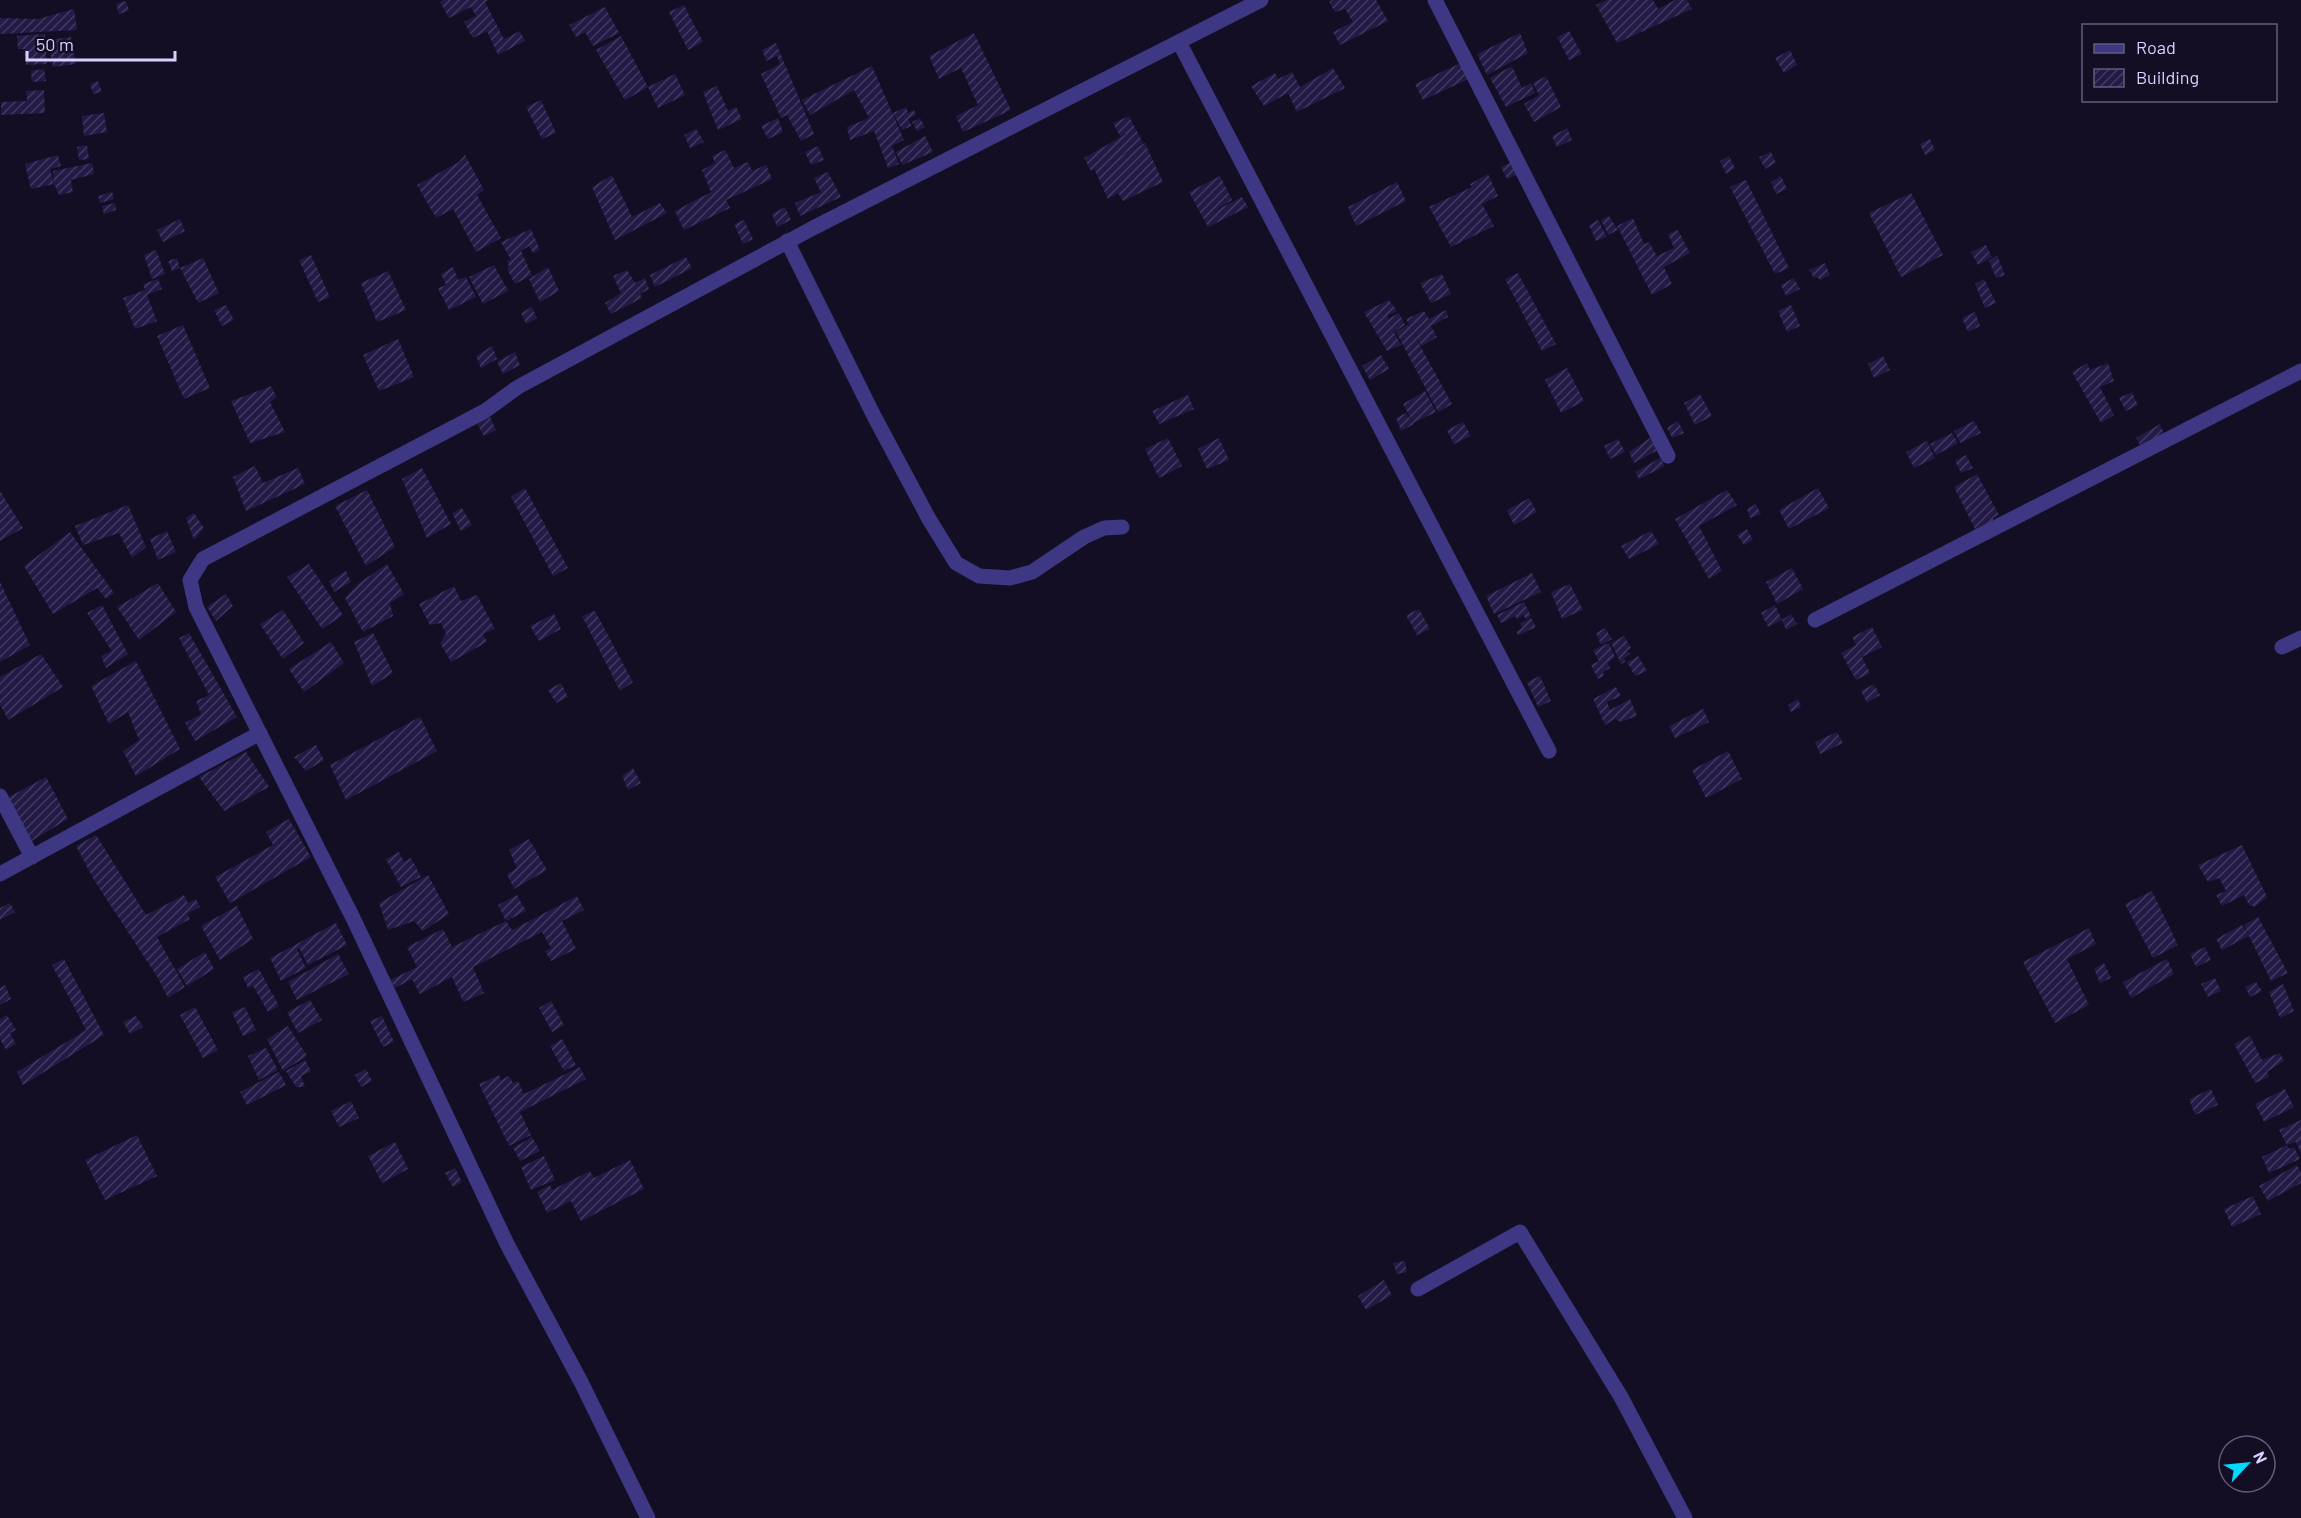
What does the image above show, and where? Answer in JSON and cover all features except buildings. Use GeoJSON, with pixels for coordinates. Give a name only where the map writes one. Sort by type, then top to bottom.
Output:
{"type":"FeatureCollection","features":[{"type":"Feature","properties":{"kind":"street"},"geometry":{"type":"LineString","coordinates":[[648,1518],[581,1382],[507,1244],[354,920],[196,607],[189,580],[203,559],[485,411],[518,387],[787,242],[1261,0]]}},
{"type":"Feature","properties":{"kind":"street"},"geometry":{"type":"LineString","coordinates":[[1435,0],[1668,456]]}},
{"type":"Feature","properties":{"kind":"street"},"geometry":{"type":"LineString","coordinates":[[1179,42],[1549,751]]}},
{"type":"Feature","properties":{"kind":"street"},"geometry":{"type":"LineString","coordinates":[[787,242],[874,416],[929,519],[956,563],[979,576],[1010,578],[1032,572],[1084,537],[1104,528],[1122,527]]}},
{"type":"Feature","properties":{"kind":"street"},"geometry":{"type":"LineString","coordinates":[[1815,620],[2301,371]]}},
{"type":"Feature","properties":{"kind":"street"},"geometry":{"type":"LineString","coordinates":[[2282,647],[2301,638]]}},
{"type":"Feature","properties":{"kind":"street"},"geometry":{"type":"LineString","coordinates":[[0,874],[260,734]]}},
{"type":"Feature","properties":{"kind":"street"},"geometry":{"type":"LineString","coordinates":[[0,796],[32,857]]}},
{"type":"Feature","properties":{"kind":"street"},"geometry":{"type":"LineString","coordinates":[[1418,1288],[1520,1232],[1621,1397],[1685,1518]]}}]}
